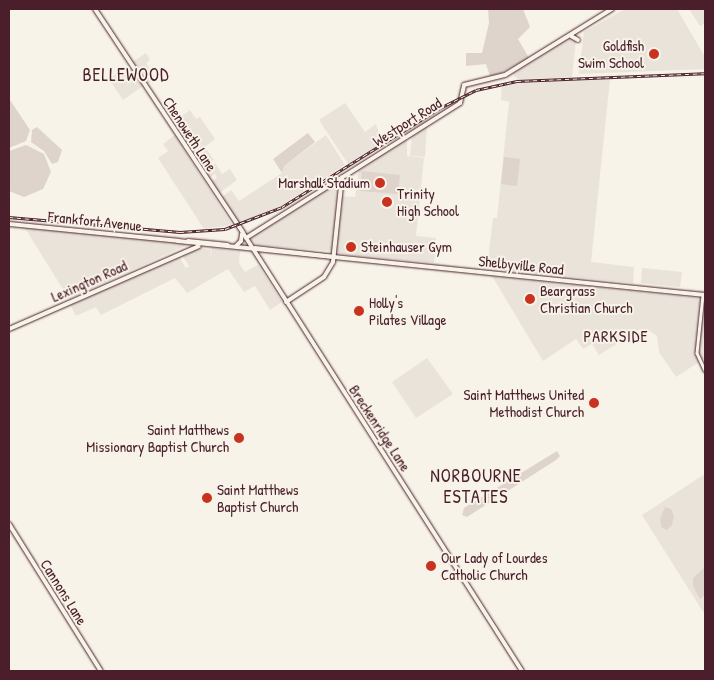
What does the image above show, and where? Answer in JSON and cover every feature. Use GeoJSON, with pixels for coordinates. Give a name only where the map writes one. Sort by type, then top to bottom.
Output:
{"type":"FeatureCollection","features":[{"type":"Feature","properties":{"kind":"main road","name":"Chenoweth Lane"},"geometry":{"type":"LineString","coordinates":[[95,9],[252,249]]}},
{"type":"Feature","properties":{"kind":"main road","name":"Westport Road"},"geometry":{"type":"LineString","coordinates":[[244,236],[259,230],[460,103],[464,85],[498,79],[612,9]]}},
{"type":"Feature","properties":{"kind":"main road"},"geometry":{"type":"LineString","coordinates":[[568,37],[578,40]]}},
{"type":"Feature","properties":{"kind":"main road"},"geometry":{"type":"LineString","coordinates":[[286,302],[324,277],[334,257],[342,177]]}},
{"type":"Feature","properties":{"kind":"main road","name":"Frankfort Avenue"},"geometry":{"type":"LineString","coordinates":[[9,224],[228,246]]}},
{"type":"Feature","properties":{"kind":"main road"},"geometry":{"type":"LineString","coordinates":[[236,246],[244,236]]}},
{"type":"Feature","properties":{"kind":"main road","name":"Frankfort Avenue"},"geometry":{"type":"LineString","coordinates":[[178,241],[199,245]]}},
{"type":"Feature","properties":{"kind":"main road"},"geometry":{"type":"LineString","coordinates":[[185,243],[188,249]]}},
{"type":"Feature","properties":{"kind":"main road","name":"Lexington Road"},"geometry":{"type":"LineString","coordinates":[[179,254],[199,245],[228,246]]}},
{"type":"Feature","properties":{"kind":"main road","name":"Lexington Road"},"geometry":{"type":"LineString","coordinates":[[9,329],[199,245]]}},
{"type":"Feature","properties":{"kind":"main road","name":"Shelbyville Road"},"geometry":{"type":"LineString","coordinates":[[228,246],[252,249]]}},
{"type":"Feature","properties":{"kind":"main road","name":"Shelbyville Road"},"geometry":{"type":"LineString","coordinates":[[228,246],[704,295]]}},
{"type":"Feature","properties":{"kind":"main road","name":"Breckenridge Lane"},"geometry":{"type":"LineString","coordinates":[[252,249],[522,671]]}},
{"type":"Feature","properties":{"kind":"main road","name":"Cannons Lane"},"geometry":{"type":"LineString","coordinates":[[9,524],[101,671]]}},
{"type":"Feature","properties":{"kind":"street"},"geometry":{"type":"LineString","coordinates":[[704,295],[697,353],[705,370]]}},
{"type":"Feature","properties":{"kind":"shaded area"},"geometry":{"type":"Polygon","coordinates":[[[488,9],[523,9],[530,27],[518,39],[529,58],[491,79],[486,64],[466,66],[466,53],[482,53],[489,23],[488,9]]]}},
{"type":"Feature","properties":{"kind":"shaded area"},"geometry":{"type":"Polygon","coordinates":[[[625,9],[677,9],[705,57],[705,69],[579,74],[584,32],[625,9]]]}},
{"type":"Feature","properties":{"kind":"shaded area"},"geometry":{"type":"Polygon","coordinates":[[[689,9],[705,9],[705,23],[700,26],[689,9]]]}},
{"type":"Feature","properties":{"kind":"shaded area"},"geometry":{"type":"Polygon","coordinates":[[[570,37],[576,40],[572,77],[518,80],[512,73],[570,37]]]}},
{"type":"Feature","properties":{"kind":"shaded area"},"geometry":{"type":"Polygon","coordinates":[[[146,53],[150,60],[146,63],[156,78],[146,85],[131,63],[146,53]]]}},
{"type":"Feature","properties":{"kind":"shaded area"},"geometry":{"type":"Polygon","coordinates":[[[130,65],[143,86],[123,100],[109,79],[130,65]]]}},
{"type":"Feature","properties":{"kind":"shaded area"},"geometry":{"type":"Polygon","coordinates":[[[610,79],[591,262],[634,267],[633,283],[487,269],[493,218],[497,218],[509,102],[501,100],[502,84],[610,79]]]}},
{"type":"Feature","properties":{"kind":"shaded area"},"geometry":{"type":"Polygon","coordinates":[[[460,97],[455,104],[387,145],[421,120],[460,97]]]}},
{"type":"Feature","properties":{"kind":"shaded area"},"geometry":{"type":"Polygon","coordinates":[[[10,100],[30,130],[26,141],[9,148],[10,100]]]}},
{"type":"Feature","properties":{"kind":"shaded area"},"geometry":{"type":"Polygon","coordinates":[[[345,103],[365,132],[376,124],[382,143],[348,164],[319,120],[345,103]]]}},
{"type":"Feature","properties":{"kind":"shaded area"},"geometry":{"type":"Polygon","coordinates":[[[190,110],[196,119],[200,117],[215,139],[205,147],[214,160],[200,169],[171,124],[190,110]]]}},
{"type":"Feature","properties":{"kind":"shaded area"},"geometry":{"type":"Polygon","coordinates":[[[427,126],[425,157],[410,156],[412,135],[427,126]]]}},
{"type":"Feature","properties":{"kind":"shaded area"},"geometry":{"type":"Polygon","coordinates":[[[37,127],[62,150],[58,162],[52,164],[44,151],[31,142],[32,130],[37,127]]]}},
{"type":"Feature","properties":{"kind":"shaded area"},"geometry":{"type":"Polygon","coordinates":[[[308,133],[315,142],[284,166],[282,173],[273,159],[308,133]]]}},
{"type":"Feature","properties":{"kind":"shaded area"},"geometry":{"type":"Polygon","coordinates":[[[175,135],[232,225],[204,229],[158,158],[168,151],[163,144],[175,135]]]}},
{"type":"Feature","properties":{"kind":"shaded area"},"geometry":{"type":"Polygon","coordinates":[[[326,135],[345,165],[277,208],[239,224],[221,198],[231,190],[239,201],[282,173],[284,166],[326,135]]]}},
{"type":"Feature","properties":{"kind":"shaded area","name":"Trinity High School"},"geometry":{"type":"Polygon","coordinates":[[[407,138],[407,156],[424,158],[416,236],[436,238],[434,263],[336,254],[341,196],[355,197],[359,168],[407,138]]]}},
{"type":"Feature","properties":{"kind":"shaded area"},"geometry":{"type":"Polygon","coordinates":[[[26,145],[44,154],[51,172],[43,189],[24,197],[9,191],[9,151],[26,145]]]}},
{"type":"Feature","properties":{"kind":"shaded area"},"geometry":{"type":"Polygon","coordinates":[[[504,157],[520,159],[517,186],[501,184],[504,157]]]}},
{"type":"Feature","properties":{"kind":"shaded area"},"geometry":{"type":"Polygon","coordinates":[[[215,163],[222,174],[230,169],[237,180],[218,194],[210,182],[217,178],[215,174],[208,179],[203,172],[215,163]]]}},
{"type":"Feature","properties":{"kind":"shaded area","name":"Marshall Stadium"},"geometry":{"type":"Polygon","coordinates":[[[362,171],[400,175],[398,194],[360,191],[362,171]]]}},
{"type":"Feature","properties":{"kind":"shaded area"},"geometry":{"type":"Polygon","coordinates":[[[339,181],[332,251],[256,245],[251,240],[253,236],[339,181]]]}},
{"type":"Feature","properties":{"kind":"shaded area"},"geometry":{"type":"Polygon","coordinates":[[[25,228],[182,243],[187,245],[69,299],[25,228]]]}},
{"type":"Feature","properties":{"kind":"shaded area"},"geometry":{"type":"Polygon","coordinates":[[[199,248],[211,250],[211,259],[212,248],[240,251],[239,263],[245,272],[258,265],[282,302],[270,310],[255,286],[244,292],[228,269],[187,293],[175,278],[101,315],[96,307],[76,316],[70,304],[179,257],[186,268],[189,266],[182,255],[199,248]]]}},
{"type":"Feature","properties":{"kind":"shaded area"},"geometry":{"type":"Polygon","coordinates":[[[642,268],[682,272],[680,287],[641,283],[642,268]]]}},
{"type":"Feature","properties":{"kind":"shaded area"},"geometry":{"type":"Polygon","coordinates":[[[492,276],[700,298],[698,323],[702,323],[705,304],[705,358],[676,377],[659,352],[657,336],[650,331],[640,329],[599,355],[592,344],[583,349],[576,339],[543,361],[492,276]]]}},
{"type":"Feature","properties":{"kind":"shaded area"},"geometry":{"type":"Polygon","coordinates":[[[427,358],[453,394],[416,418],[392,382],[427,358]]]}},
{"type":"Feature","properties":{"kind":"shaded area"},"geometry":{"type":"Polygon","coordinates":[[[557,451],[560,456],[556,460],[467,517],[462,515],[464,508],[557,451]]]}},
{"type":"Feature","properties":{"kind":"shaded area"},"geometry":{"type":"Polygon","coordinates":[[[705,474],[705,615],[642,515],[705,474]]]}},
{"type":"Feature","properties":{"kind":"shaded area"},"geometry":{"type":"Polygon","coordinates":[[[665,507],[671,509],[674,516],[672,525],[667,530],[662,528],[660,519],[665,507]]]}},
{"type":"Feature","properties":{"kind":"shaded area"},"geometry":{"type":"Polygon","coordinates":[[[705,567],[705,595],[700,599],[693,586],[693,578],[705,567]]]}},
{"type":"Feature","properties":{"kind":"railway"},"geometry":{"type":"LineString","coordinates":[[9,217],[180,232],[225,229],[282,207],[440,108],[476,90],[517,81],[705,73]]}},
{"type":"Feature","properties":{"kind":"place","name":"Goldfish Swim School"},"geometry":{"type":"Point","coordinates":[654,54]}},
{"type":"Feature","properties":{"kind":"place","name":"Marshall Stadium"},"geometry":{"type":"Point","coordinates":[380,183]}},
{"type":"Feature","properties":{"kind":"place","name":"Trinity High School"},"geometry":{"type":"Point","coordinates":[387,202]}},
{"type":"Feature","properties":{"kind":"place","name":"Steinhauser Gym"},"geometry":{"type":"Point","coordinates":[351,247]}},
{"type":"Feature","properties":{"kind":"place","name":"Beargrass Christian Church"},"geometry":{"type":"Point","coordinates":[530,299]}},
{"type":"Feature","properties":{"kind":"place","name":"Holly's Pilates Village"},"geometry":{"type":"Point","coordinates":[359,311]}},
{"type":"Feature","properties":{"kind":"place","name":"Saint Matthews United Methodist Church"},"geometry":{"type":"Point","coordinates":[594,403]}},
{"type":"Feature","properties":{"kind":"place","name":"Saint Matthews Missionary Baptist Church"},"geometry":{"type":"Point","coordinates":[239,438]}},
{"type":"Feature","properties":{"kind":"place","name":"Saint Matthews Baptist Church"},"geometry":{"type":"Point","coordinates":[207,498]}},
{"type":"Feature","properties":{"kind":"place","name":"Our Lady of Lourdes Catholic Church"},"geometry":{"type":"Point","coordinates":[431,566]}},
{"type":"Feature","properties":{"kind":"district","name":"BELLEWOOD"},"geometry":{"type":"Point","coordinates":[126,75]}},
{"type":"Feature","properties":{"kind":"district","name":"PARKSIDE"},"geometry":{"type":"Point","coordinates":[616,336]}},
{"type":"Feature","properties":{"kind":"district","name":"NORBOURNE ESTATES"},"geometry":{"type":"Point","coordinates":[476,487]}}]}
